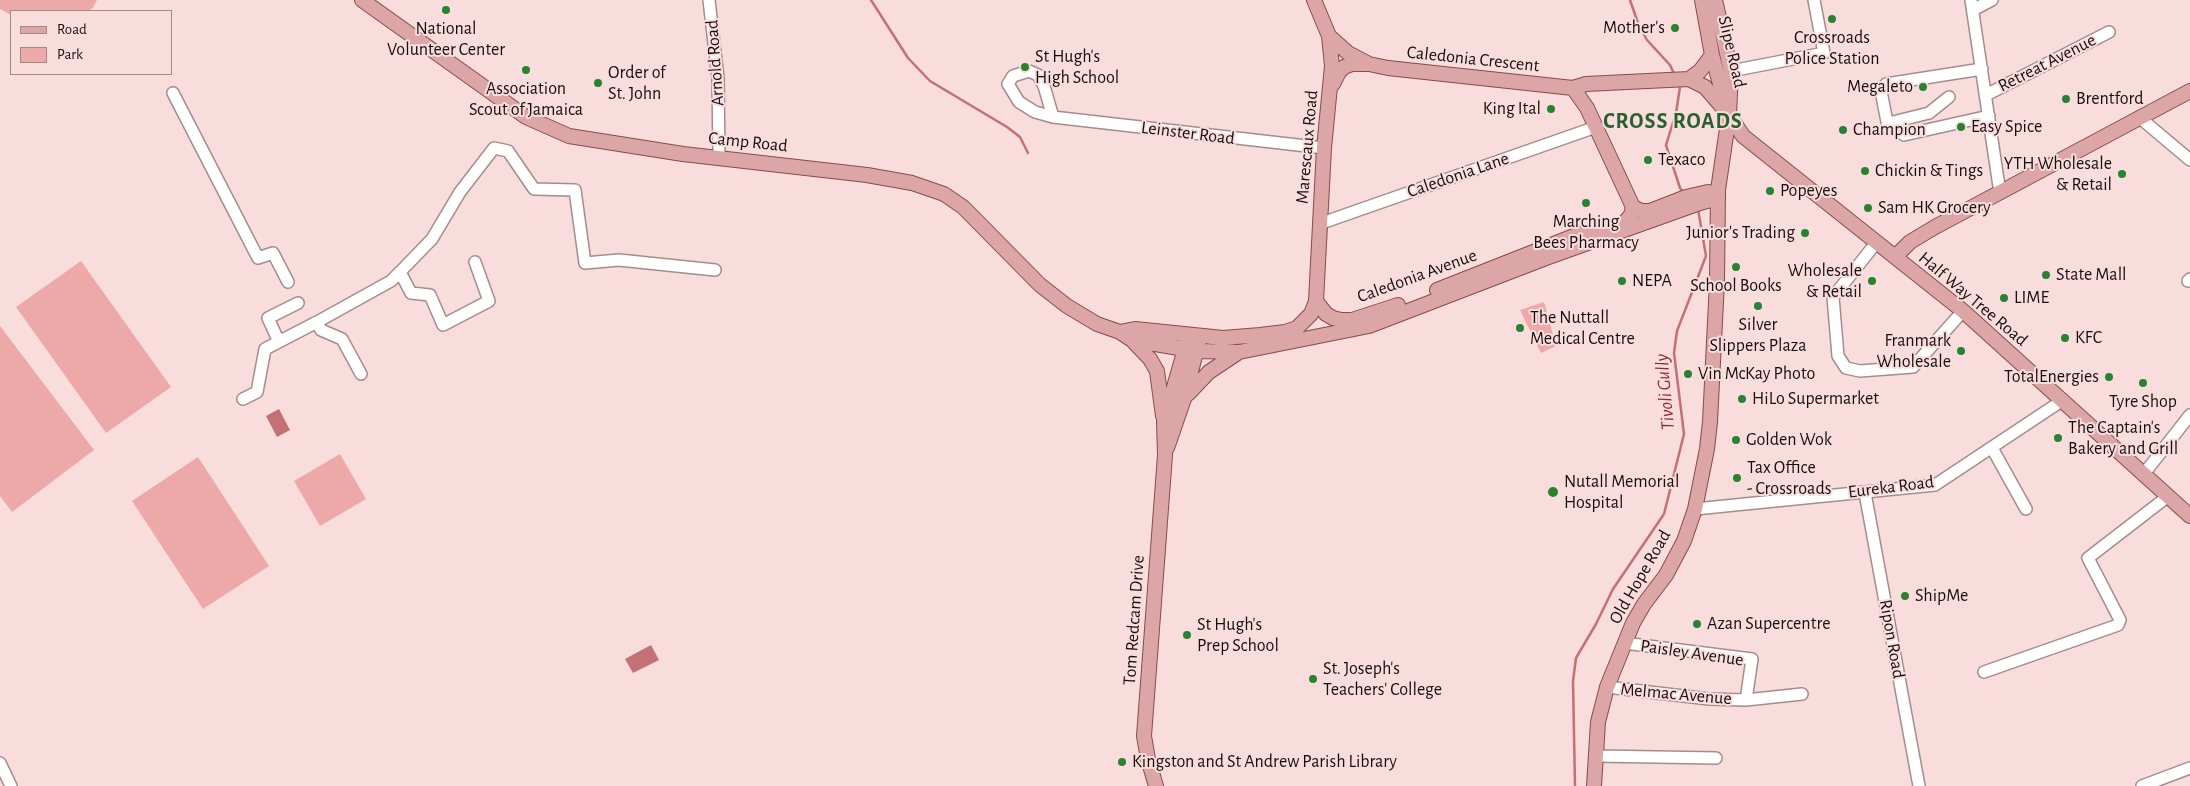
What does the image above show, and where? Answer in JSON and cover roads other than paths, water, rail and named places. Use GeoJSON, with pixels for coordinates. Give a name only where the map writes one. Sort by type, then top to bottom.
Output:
{"type":"FeatureCollection","features":[{"type":"Feature","properties":{"kind":"main road","name":"Camp Road"},"geometry":{"type":"LineString","coordinates":[[362,0],[526,117],[569,136],[683,154],[867,175],[912,183],[944,194],[963,207],[1040,285],[1067,306],[1097,324],[1120,332],[1132,340],[1191,350]]}},
{"type":"Feature","properties":{"kind":"main road","name":"Marescaux Road"},"geometry":{"type":"LineString","coordinates":[[1314,0],[1329,36],[1332,66],[1332,87],[1324,148],[1316,301]]}},
{"type":"Feature","properties":{"kind":"main road","name":"Slipe Road"},"geometry":{"type":"LineString","coordinates":[[1702,0],[1712,55],[1729,115]]}},
{"type":"Feature","properties":{"kind":"main road","name":"Slipe Road"},"geometry":{"type":"LineString","coordinates":[[1715,0],[1731,71],[1729,115]]}},
{"type":"Feature","properties":{"kind":"main road","name":"Caledonia Crescent"},"geometry":{"type":"LineString","coordinates":[[1329,36],[1348,53],[1368,64]]}},
{"type":"Feature","properties":{"kind":"main road"},"geometry":{"type":"LineString","coordinates":[[1681,79],[1700,71],[1712,55]]}},
{"type":"Feature","properties":{"kind":"main road","name":"Caledonia Crescent"},"geometry":{"type":"LineString","coordinates":[[1332,87],[1335,78],[1344,67],[1352,64],[1368,64],[1459,77],[1573,88],[1586,84],[1681,79]]}},
{"type":"Feature","properties":{"kind":"main road"},"geometry":{"type":"LineString","coordinates":[[1681,79],[1710,92],[1729,115]]}},
{"type":"Feature","properties":{"kind":"main road"},"geometry":{"type":"LineString","coordinates":[[1573,88],[1587,108],[1633,207],[1641,211],[1650,211],[1718,194]]}},
{"type":"Feature","properties":{"kind":"main road"},"geometry":{"type":"LineString","coordinates":[[1895,257],[1910,242],[1935,227],[2190,91]]}},
{"type":"Feature","properties":{"kind":"main road","name":"Old Hope Road"},"geometry":{"type":"LineString","coordinates":[[1594,786],[1598,722],[1607,687],[1624,643],[1644,604],[1666,575],[1684,541],[1695,509],[1710,422],[1717,282],[1718,194],[1729,115]]}},
{"type":"Feature","properties":{"kind":"main road","name":"Half Way Tree Road"},"geometry":{"type":"LineString","coordinates":[[1729,115],[1749,141],[1963,311],[1993,341],[2063,400],[2166,497],[2190,516]]}},
{"type":"Feature","properties":{"kind":"main road","name":"Caledonia Avenue"},"geometry":{"type":"LineString","coordinates":[[1191,350],[1239,352],[1369,326],[1615,235],[1692,201]]}},
{"type":"Feature","properties":{"kind":"main road"},"geometry":{"type":"LineString","coordinates":[[1615,235],[1631,215],[1633,207]]}},
{"type":"Feature","properties":{"kind":"main road","name":"Caledonia Avenue"},"geometry":{"type":"LineString","coordinates":[[1316,301],[1326,314],[1333,318],[1352,320],[1388,309],[1579,234],[1596,231],[1615,235]]}},
{"type":"Feature","properties":{"kind":"main road"},"geometry":{"type":"LineString","coordinates":[[1194,335],[1223,338],[1285,332],[1297,328],[1306,321],[1316,301]]}},
{"type":"Feature","properties":{"kind":"main road","name":"Camp Road"},"geometry":{"type":"LineString","coordinates":[[1120,332],[1135,329],[1194,335]]}},
{"type":"Feature","properties":{"kind":"main road","name":"Tom Redcam Drive"},"geometry":{"type":"LineString","coordinates":[[1165,455],[1184,399],[1194,335]]}},
{"type":"Feature","properties":{"kind":"main road"},"geometry":{"type":"LineString","coordinates":[[1132,340],[1150,359],[1157,371],[1164,422]]}},
{"type":"Feature","properties":{"kind":"main road","name":"Tom Redcam Drive"},"geometry":{"type":"LineString","coordinates":[[1156,786],[1144,736],[1165,455],[1164,422],[1191,350]]}},
{"type":"Feature","properties":{"kind":"main road"},"geometry":{"type":"LineString","coordinates":[[1184,399],[1203,377],[1239,352]]}},
{"type":"Feature","properties":{"kind":"street","name":"Arnold Road"},"geometry":{"type":"LineString","coordinates":[[709,0],[718,78],[719,157]]}},
{"type":"Feature","properties":{"kind":"street"},"geometry":{"type":"LineString","coordinates":[[1731,71],[1824,52],[1814,0]]}},
{"type":"Feature","properties":{"kind":"street"},"geometry":{"type":"LineString","coordinates":[[1992,0],[1972,5],[2000,193]]}},
{"type":"Feature","properties":{"kind":"street","name":"Retreat Avenue"},"geometry":{"type":"LineString","coordinates":[[1986,94],[2109,32]]}},
{"type":"Feature","properties":{"kind":"street"},"geometry":{"type":"LineString","coordinates":[[1949,97],[1929,113],[1890,123],[1887,122],[1881,91],[1886,84],[1982,68]]}},
{"type":"Feature","properties":{"kind":"street"},"geometry":{"type":"LineString","coordinates":[[173,93],[258,258],[273,253],[288,282]]}},
{"type":"Feature","properties":{"kind":"street"},"geometry":{"type":"LineString","coordinates":[[1904,135],[1989,116]]}},
{"type":"Feature","properties":{"kind":"street","name":"Leinster Road"},"geometry":{"type":"LineString","coordinates":[[1053,117],[1324,148]]}},
{"type":"Feature","properties":{"kind":"street"},"geometry":{"type":"LineString","coordinates":[[2139,117],[2190,160]]}},
{"type":"Feature","properties":{"kind":"street","name":"Caledonia Lane"},"geometry":{"type":"LineString","coordinates":[[1320,224],[1596,127]]}},
{"type":"Feature","properties":{"kind":"street"},"geometry":{"type":"LineString","coordinates":[[243,399],[257,392],[265,349],[391,281],[400,272],[432,239],[460,192],[494,148],[508,151],[534,189],[576,190],[585,264],[619,260],[716,270]]}},
{"type":"Feature","properties":{"kind":"street"},"geometry":{"type":"LineString","coordinates":[[1876,243],[1833,297],[1838,356],[1846,368],[1860,371],[1913,367],[1963,311]]}},
{"type":"Feature","properties":{"kind":"street"},"geometry":{"type":"LineString","coordinates":[[400,272],[411,293],[430,296],[443,325],[489,301],[475,262]]}},
{"type":"Feature","properties":{"kind":"street"},"geometry":{"type":"LineString","coordinates":[[279,342],[268,318],[298,303]]}},
{"type":"Feature","properties":{"kind":"street"},"geometry":{"type":"LineString","coordinates":[[318,322],[321,330],[342,339],[361,374]]}},
{"type":"Feature","properties":{"kind":"street","name":"Eureka Road"},"geometry":{"type":"LineString","coordinates":[[1695,509],[1935,485],[2063,400]]}},
{"type":"Feature","properties":{"kind":"street"},"geometry":{"type":"LineString","coordinates":[[2143,475],[2190,415]]}},
{"type":"Feature","properties":{"kind":"street"},"geometry":{"type":"LineString","coordinates":[[1992,448],[2026,509]]}},
{"type":"Feature","properties":{"kind":"street","name":"Ripon Road"},"geometry":{"type":"LineString","coordinates":[[1865,492],[1919,786]]}},
{"type":"Feature","properties":{"kind":"street"},"geometry":{"type":"LineString","coordinates":[[1984,672],[2118,625],[2120,620],[2088,558],[2166,497]]}},
{"type":"Feature","properties":{"kind":"street","name":"Paisley Avenue"},"geometry":{"type":"LineString","coordinates":[[1624,643],[1752,659],[1746,700]]}},
{"type":"Feature","properties":{"kind":"street","name":"Melmac Avenue"},"geometry":{"type":"LineString","coordinates":[[1607,687],[1746,700],[1802,694]]}},
{"type":"Feature","properties":{"kind":"street"},"geometry":{"type":"LineString","coordinates":[[1596,756],[1716,758]]}},
{"type":"Feature","properties":{"kind":"street"},"geometry":{"type":"LineString","coordinates":[[0,763],[11,786]]}},
{"type":"Feature","properties":{"kind":"street"},"geometry":{"type":"LineString","coordinates":[[2142,786],[2190,768]]}},
{"type":"Feature","properties":{"kind":"waterway"},"geometry":{"type":"LineString","coordinates":[[871,0],[908,58],[930,81],[1007,127],[1020,137],[1028,153]]}},
{"type":"Feature","properties":{"kind":"waterway","name":"Tivoli Gully"},"geometry":{"type":"LineString","coordinates":[[1630,0],[1639,26],[1647,40],[1670,65],[1675,76]]}},
{"type":"Feature","properties":{"kind":"waterway","name":"Tivoli Gully"},"geometry":{"type":"LineString","coordinates":[[1679,83],[1676,113],[1666,145],[1683,192]]}},
{"type":"Feature","properties":{"kind":"waterway","name":"Tivoli Gully"},"geometry":{"type":"LineString","coordinates":[[1575,786],[1573,681],[1576,658],[1596,624],[1613,589],[1664,514],[1684,434],[1674,353],[1677,331],[1706,256],[1698,209]]}},
{"type":"Feature","properties":{"kind":"place","name":"National Volunteer Center"},"geometry":{"type":"Point","coordinates":[446,10]}},
{"type":"Feature","properties":{"kind":"place","name":"Crossroads Police Station"},"geometry":{"type":"Point","coordinates":[1832,19]}},
{"type":"Feature","properties":{"kind":"place","name":"Mother's"},"geometry":{"type":"Point","coordinates":[1675,28]}},
{"type":"Feature","properties":{"kind":"place","name":"St Hugh's High School"},"geometry":{"type":"Point","coordinates":[1025,67]}},
{"type":"Feature","properties":{"kind":"place","name":"Association Scout of Jamaica"},"geometry":{"type":"Point","coordinates":[526,70]}},
{"type":"Feature","properties":{"kind":"place","name":"Order of St. John"},"geometry":{"type":"Point","coordinates":[598,83]}},
{"type":"Feature","properties":{"kind":"place","name":"Megaleto"},"geometry":{"type":"Point","coordinates":[1923,87]}},
{"type":"Feature","properties":{"kind":"place","name":"Brentford"},"geometry":{"type":"Point","coordinates":[2066,99]}},
{"type":"Feature","properties":{"kind":"place","name":"King Ital"},"geometry":{"type":"Point","coordinates":[1551,109]}},
{"type":"Feature","properties":{"kind":"place","name":"Easy Spice"},"geometry":{"type":"Point","coordinates":[1961,127]}},
{"type":"Feature","properties":{"kind":"place","name":"Champion"},"geometry":{"type":"Point","coordinates":[1843,130]}},
{"type":"Feature","properties":{"kind":"place","name":"Texaco"},"geometry":{"type":"Point","coordinates":[1648,160]}},
{"type":"Feature","properties":{"kind":"place","name":"Chickin & Tings"},"geometry":{"type":"Point","coordinates":[1865,171]}},
{"type":"Feature","properties":{"kind":"place","name":"YTH Wholesale & Retail"},"geometry":{"type":"Point","coordinates":[2122,174]}},
{"type":"Feature","properties":{"kind":"place","name":"Popeyes"},"geometry":{"type":"Point","coordinates":[1770,191]}},
{"type":"Feature","properties":{"kind":"place","name":"Marching Bees Pharmacy"},"geometry":{"type":"Point","coordinates":[1586,203]}},
{"type":"Feature","properties":{"kind":"place","name":"Sam HK Grocery"},"geometry":{"type":"Point","coordinates":[1868,208]}},
{"type":"Feature","properties":{"kind":"place","name":"Junior's Trading"},"geometry":{"type":"Point","coordinates":[1805,233]}},
{"type":"Feature","properties":{"kind":"place","name":"School Books"},"geometry":{"type":"Point","coordinates":[1736,267]}},
{"type":"Feature","properties":{"kind":"place","name":"State Mall"},"geometry":{"type":"Point","coordinates":[2046,275]}},
{"type":"Feature","properties":{"kind":"place","name":"NEPA"},"geometry":{"type":"Point","coordinates":[1622,281]}},
{"type":"Feature","properties":{"kind":"place","name":"Wholesale & Retail"},"geometry":{"type":"Point","coordinates":[1872,281]}},
{"type":"Feature","properties":{"kind":"place","name":"LIME"},"geometry":{"type":"Point","coordinates":[2004,298]}},
{"type":"Feature","properties":{"kind":"place","name":"Silver Slippers Plaza"},"geometry":{"type":"Point","coordinates":[1758,306]}},
{"type":"Feature","properties":{"kind":"place","name":"The Nuttall Medical Centre"},"geometry":{"type":"Point","coordinates":[1520,328]}},
{"type":"Feature","properties":{"kind":"place","name":"KFC"},"geometry":{"type":"Point","coordinates":[2065,338]}},
{"type":"Feature","properties":{"kind":"place","name":"Franmark Wholesale"},"geometry":{"type":"Point","coordinates":[1961,351]}},
{"type":"Feature","properties":{"kind":"place","name":"Vin McKay Photo"},"geometry":{"type":"Point","coordinates":[1688,374]}},
{"type":"Feature","properties":{"kind":"place","name":"TotalEnergies"},"geometry":{"type":"Point","coordinates":[2109,377]}},
{"type":"Feature","properties":{"kind":"place","name":"Tyre Shop"},"geometry":{"type":"Point","coordinates":[2143,383]}},
{"type":"Feature","properties":{"kind":"place","name":"HiLo Supermarket"},"geometry":{"type":"Point","coordinates":[1742,399]}},
{"type":"Feature","properties":{"kind":"place","name":"The Captain's Bakery and Grill"},"geometry":{"type":"Point","coordinates":[2058,438]}},
{"type":"Feature","properties":{"kind":"place","name":"Golden Wok"},"geometry":{"type":"Point","coordinates":[1736,440]}},
{"type":"Feature","properties":{"kind":"place","name":"Tax Office - Crossroads"},"geometry":{"type":"Point","coordinates":[1737,478]}},
{"type":"Feature","properties":{"kind":"place","name":"Nutall Memorial Hospital"},"geometry":{"type":"Point","coordinates":[1553,492]}},
{"type":"Feature","properties":{"kind":"place","name":"ShipMe"},"geometry":{"type":"Point","coordinates":[1905,596]}},
{"type":"Feature","properties":{"kind":"place","name":"Azan Supercentre"},"geometry":{"type":"Point","coordinates":[1697,624]}},
{"type":"Feature","properties":{"kind":"place","name":"St Hugh's Prep School"},"geometry":{"type":"Point","coordinates":[1187,635]}},
{"type":"Feature","properties":{"kind":"place","name":"St. Joseph's Teachers' College"},"geometry":{"type":"Point","coordinates":[1313,679]}},
{"type":"Feature","properties":{"kind":"place","name":"Kingston and St Andrew Parish Library"},"geometry":{"type":"Point","coordinates":[1122,762]}},
{"type":"Feature","properties":{"kind":"district","name":"CROSS ROADS"},"geometry":{"type":"Point","coordinates":[1673,121]}}]}
